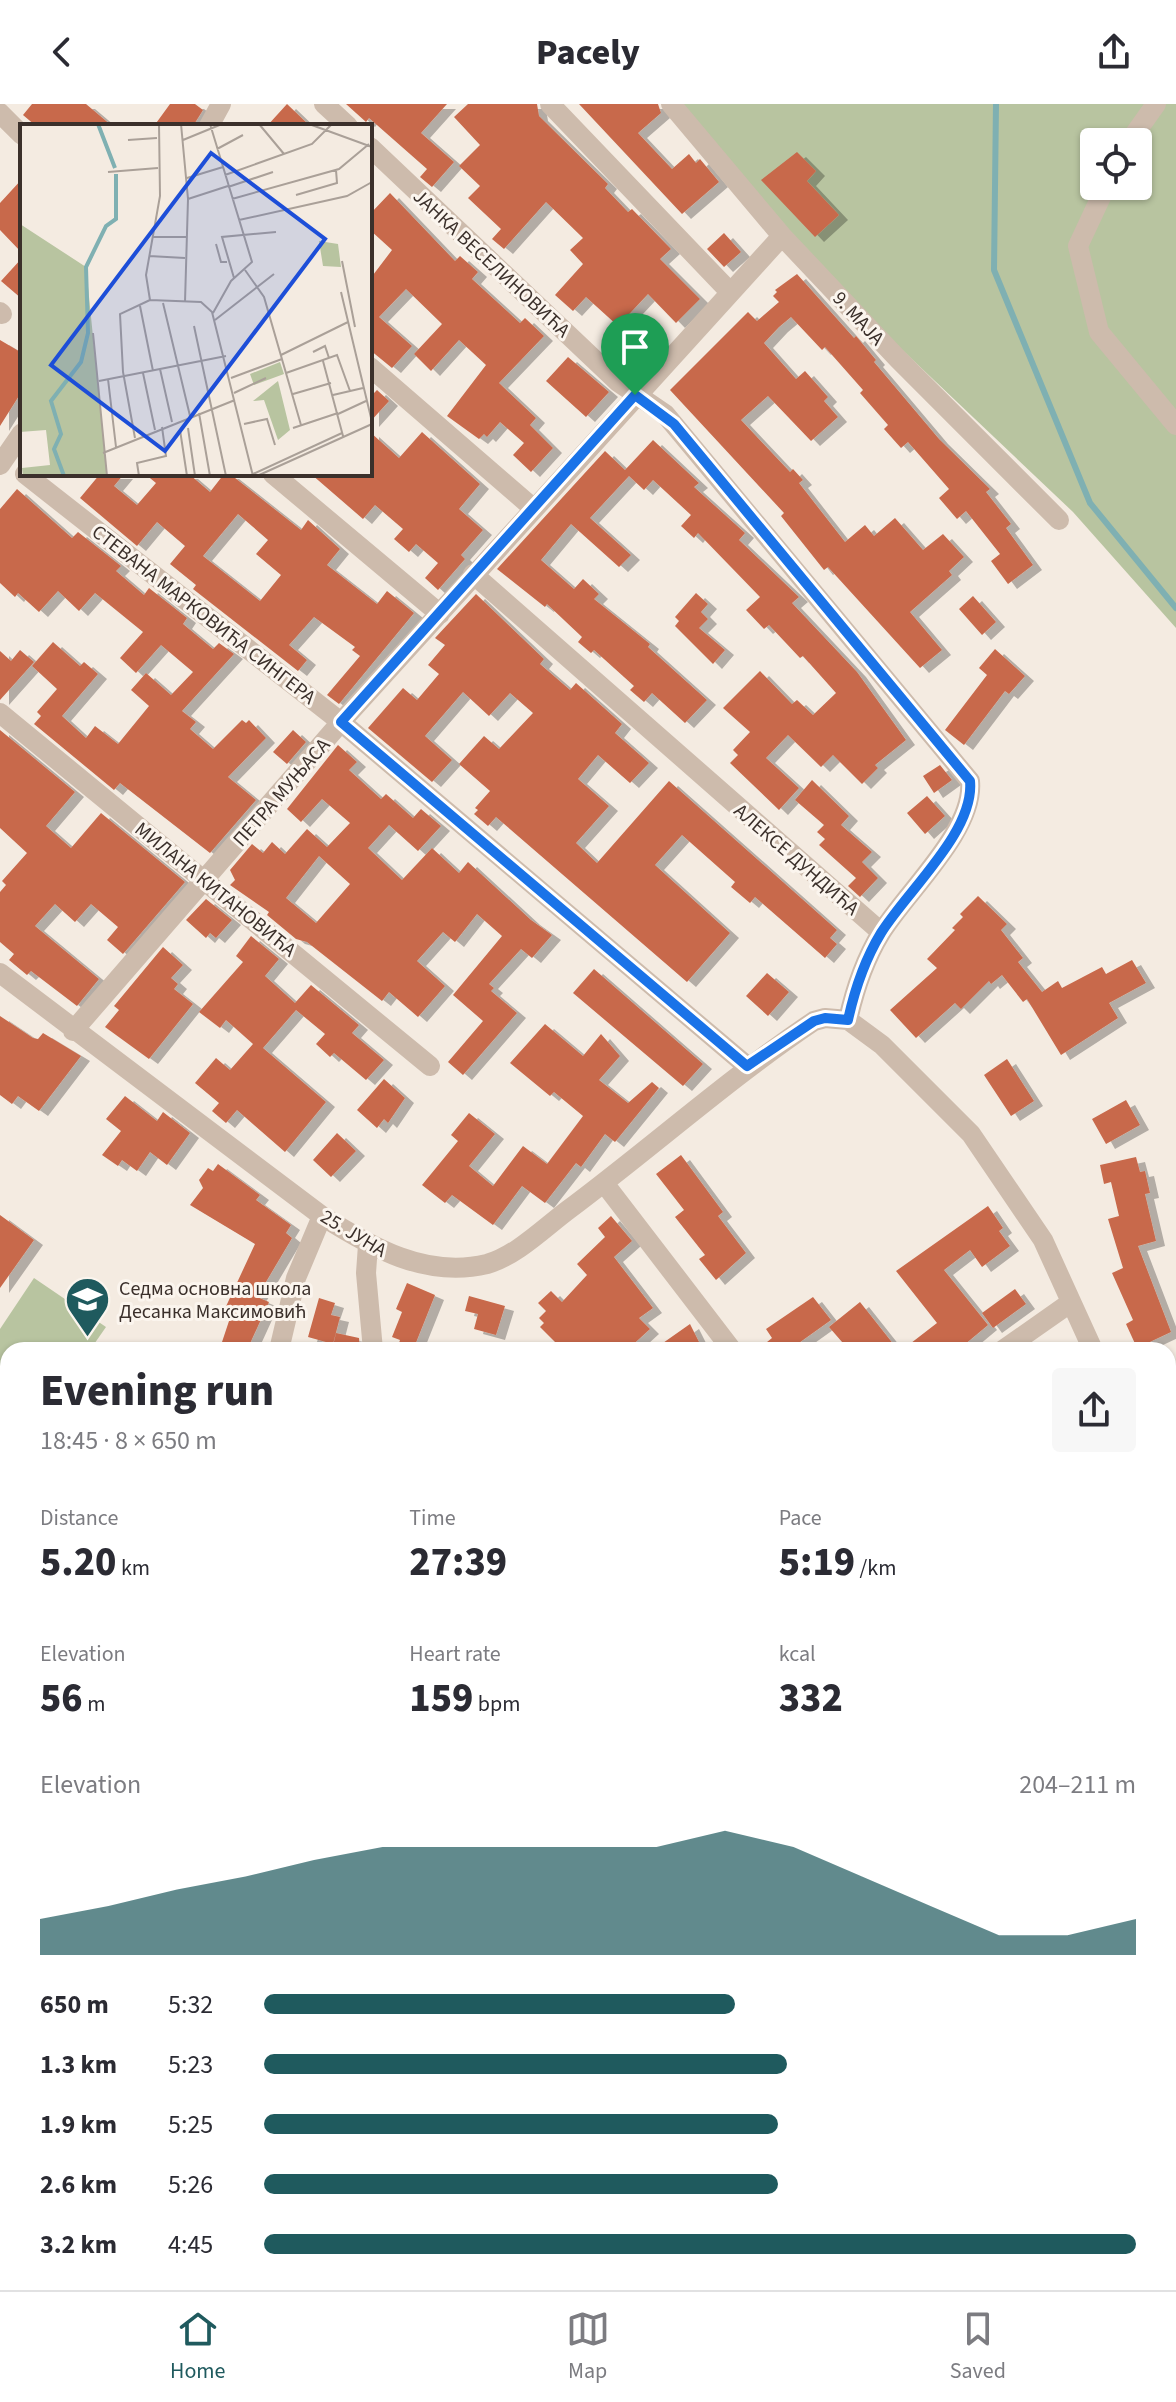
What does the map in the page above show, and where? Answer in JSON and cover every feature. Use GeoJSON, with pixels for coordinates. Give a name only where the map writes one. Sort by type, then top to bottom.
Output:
{"type":"FeatureCollection","features":[{"type":"Feature","properties":{"kind":"street"},"geometry":{"type":"LineString","coordinates":[[210,124],[221,104]]}},
{"type":"Feature","properties":{"kind":"street"},"geometry":{"type":"LineString","coordinates":[[324,104],[346,124]]}},
{"type":"Feature","properties":{"kind":"street"},"geometry":{"type":"LineString","coordinates":[[550,104],[730,292]]}},
{"type":"Feature","properties":{"kind":"street","name":"9. МАЈА"},"geometry":{"type":"LineString","coordinates":[[671,104],[782,236],[898,359],[1059,520]]}},
{"type":"Feature","properties":{"kind":"street"},"geometry":{"type":"LineString","coordinates":[[1139,128],[1156,104]]}},
{"type":"Feature","properties":{"kind":"street"},"geometry":{"type":"LineString","coordinates":[[0,113],[20,133]]}},
{"type":"Feature","properties":{"kind":"street","name":"ЈАНКА ВЕСЕЛИНОВИЋА"},"geometry":{"type":"LineString","coordinates":[[372,149],[635,395],[674,424],[970,781],[969,807],[958,827],[881,932]]}},
{"type":"Feature","properties":{"kind":"street"},"geometry":{"type":"LineString","coordinates":[[1099,200],[1078,246],[1099,332],[1176,425]]}},
{"type":"Feature","properties":{"kind":"street","name":"ПЕТРА МУЊАСА"},"geometry":{"type":"LineString","coordinates":[[73,1031],[341,722],[782,236]]}},
{"type":"Feature","properties":{"kind":"street"},"geometry":{"type":"LineString","coordinates":[[372,369],[533,508]]}},
{"type":"Feature","properties":{"kind":"street"},"geometry":{"type":"LineString","coordinates":[[2,462],[20,436]]}},
{"type":"Feature","properties":{"kind":"street","name":"СТЕВАНА МАРКОВИЋА СИНГЕРА"},"geometry":{"type":"LineString","coordinates":[[2,462],[20,471]]}},
{"type":"Feature","properties":{"kind":"street","name":"СТЕВАНА МАРКОВИЋА СИНГЕРА"},"geometry":{"type":"LineString","coordinates":[[27,476],[341,722],[747,1066]]}},
{"type":"Feature","properties":{"kind":"street"},"geometry":{"type":"LineString","coordinates":[[275,476],[440,614]]}},
{"type":"Feature","properties":{"kind":"street","name":"АЛЕКСЕ ДУНДИЋА"},"geometry":{"type":"LineString","coordinates":[[473,574],[881,932]]}},
{"type":"Feature","properties":{"kind":"street","name":"МИЛАНА КИТАНОВИЋА"},"geometry":{"type":"LineString","coordinates":[[0,713],[206,879],[430,1066]]}},
{"type":"Feature","properties":{"kind":"street"},"geometry":{"type":"LineString","coordinates":[[881,932],[861,970],[848,1020],[882,1045],[971,1134],[1043,1240],[1089,1342]]}},
{"type":"Feature","properties":{"kind":"street","name":"25. ЈУНА"},"geometry":{"type":"LineString","coordinates":[[0,973],[322,1216],[368,1245],[415,1262],[460,1267],[485,1264],[513,1251],[604,1183],[747,1066],[814,1021],[825,1018],[848,1020]]}},
{"type":"Feature","properties":{"kind":"street"},"geometry":{"type":"LineString","coordinates":[[604,1183],[726,1342]]}},
{"type":"Feature","properties":{"kind":"street"},"geometry":{"type":"LineString","coordinates":[[281,1342],[296,1278],[322,1216]]}},
{"type":"Feature","properties":{"kind":"street"},"geometry":{"type":"LineString","coordinates":[[368,1245],[366,1273],[372,1342]]}},
{"type":"Feature","properties":{"kind":"street"},"geometry":{"type":"LineString","coordinates":[[1014,1342],[1070,1303]]}},
{"type":"Feature","properties":{"kind":"green space"},"geometry":{"type":"Polygon","coordinates":[[[671,104],[1176,104],[1176,628],[1073,512],[782,236],[671,104]]]}},
{"type":"Feature","properties":{"kind":"green space"},"geometry":{"type":"Polygon","coordinates":[[[34,1278],[106,1327],[96,1342],[0,1342],[0,1329],[34,1278]]]}},
{"type":"Feature","properties":{"kind":"building"},"geometry":{"type":"Polygon","coordinates":[[[32,104],[86,104],[110,124],[34,124],[23,115],[32,104]]]}},
{"type":"Feature","properties":{"kind":"building"},"geometry":{"type":"Polygon","coordinates":[[[170,104],[195,104],[203,110],[194,124],[155,124],[170,104]]]}},
{"type":"Feature","properties":{"kind":"building"},"geometry":{"type":"Polygon","coordinates":[[[287,104],[308,124],[269,124],[287,104]]]}},
{"type":"Feature","properties":{"kind":"building"},"geometry":{"type":"Polygon","coordinates":[[[346,104],[447,104],[421,133],[454,162],[432,187],[420,177],[427,169],[369,118],[366,122],[346,104]]]}},
{"type":"Feature","properties":{"kind":"building"},"geometry":{"type":"Polygon","coordinates":[[[468,104],[537,104],[539,116],[608,184],[605,188],[628,212],[632,209],[671,249],[660,259],[700,299],[676,323],[648,294],[618,326],[586,297],[573,311],[555,295],[583,264],[570,250],[583,238],[546,202],[504,249],[492,239],[501,229],[468,198],[480,186],[459,166],[480,145],[454,117],[468,104]]]}},
{"type":"Feature","properties":{"kind":"building"},"geometry":{"type":"Polygon","coordinates":[[[579,104],[658,104],[661,113],[638,133],[672,169],[689,154],[696,163],[700,159],[719,182],[682,214],[579,104]]]}},
{"type":"Feature","properties":{"kind":"building"},"geometry":{"type":"Polygon","coordinates":[[[797,152],[816,171],[807,181],[839,215],[815,237],[761,180],[797,152]]]}},
{"type":"Feature","properties":{"kind":"building"},"geometry":{"type":"Polygon","coordinates":[[[20,181],[20,251],[0,230],[0,203],[20,181]]]}},
{"type":"Feature","properties":{"kind":"building"},"geometry":{"type":"Polygon","coordinates":[[[390,193],[455,261],[460,256],[478,272],[472,279],[520,323],[525,318],[544,336],[499,383],[536,418],[530,425],[553,448],[531,472],[513,455],[524,443],[500,422],[487,437],[484,434],[479,439],[447,416],[486,365],[459,340],[431,371],[414,354],[442,324],[406,289],[379,317],[412,346],[392,368],[372,352],[372,276],[392,250],[372,232],[372,212],[390,193]]]}},
{"type":"Feature","properties":{"kind":"building"},"geometry":{"type":"Polygon","coordinates":[[[724,233],[741,252],[724,267],[707,249],[724,233]]]}},
{"type":"Feature","properties":{"kind":"building"},"geometry":{"type":"Polygon","coordinates":[[[20,260],[20,297],[1,281],[20,260]]]}},
{"type":"Feature","properties":{"kind":"building"},"geometry":{"type":"Polygon","coordinates":[[[797,274],[854,338],[856,336],[939,439],[990,489],[986,492],[1011,524],[1006,528],[1033,565],[1008,584],[991,561],[1000,554],[966,511],[957,519],[939,498],[949,489],[908,442],[901,448],[884,429],[888,425],[860,393],[863,390],[825,347],[822,350],[791,317],[779,327],[764,343],[796,379],[805,371],[828,397],[824,401],[838,417],[811,441],[768,396],[741,420],[790,472],[793,469],[803,480],[799,483],[845,542],[865,525],[874,536],[895,518],[923,550],[943,534],[964,557],[949,571],[952,575],[910,612],[942,650],[920,668],[828,567],[824,570],[781,516],[784,513],[670,390],[748,312],[757,321],[779,302],[773,296],[777,292],[775,290],[797,274]]]}},
{"type":"Feature","properties":{"kind":"building"},"geometry":{"type":"Polygon","coordinates":[[[0,340],[20,352],[20,394],[0,426],[0,340]]]}},
{"type":"Feature","properties":{"kind":"building"},"geometry":{"type":"Polygon","coordinates":[[[568,357],[609,392],[586,417],[546,381],[568,357]]]}},
{"type":"Feature","properties":{"kind":"building"},"geometry":{"type":"Polygon","coordinates":[[[377,390],[389,401],[372,420],[372,395],[377,390]]]}},
{"type":"Feature","properties":{"kind":"building"},"geometry":{"type":"Polygon","coordinates":[[[422,432],[480,484],[459,509],[483,530],[461,555],[465,559],[438,590],[425,578],[438,563],[416,544],[409,552],[394,539],[403,529],[375,505],[363,519],[313,476],[372,476],[372,434],[399,458],[422,432]]]}},
{"type":"Feature","properties":{"kind":"building"},"geometry":{"type":"Polygon","coordinates":[[[653,440],[699,483],[694,487],[745,533],[739,540],[799,597],[792,603],[857,672],[906,740],[875,765],[878,768],[862,784],[833,755],[821,767],[788,735],[766,758],[799,788],[779,810],[730,763],[738,755],[733,750],[750,732],[723,708],[760,671],[792,704],[797,700],[813,715],[836,693],[803,656],[800,658],[769,625],[764,629],[746,610],[760,597],[698,533],[694,538],[681,526],[691,515],[653,480],[644,490],[629,476],[590,518],[631,555],[619,567],[571,524],[541,560],[574,589],[583,579],[599,594],[594,599],[650,644],[648,647],[707,700],[685,723],[652,693],[644,702],[630,690],[634,686],[594,650],[591,653],[578,642],[582,637],[547,604],[545,607],[497,569],[605,451],[625,470],[653,440]]]}},
{"type":"Feature","properties":{"kind":"building"},"geometry":{"type":"Polygon","coordinates":[[[98,476],[122,476],[114,486],[137,505],[156,483],[147,476],[191,476],[210,492],[222,476],[233,476],[301,530],[308,520],[340,549],[327,565],[377,604],[387,591],[414,613],[339,704],[327,695],[360,656],[352,650],[355,647],[314,617],[289,645],[307,660],[298,671],[193,589],[196,585],[170,564],[185,546],[157,522],[137,546],[80,498],[98,476]],[[238,514],[203,556],[260,601],[281,575],[256,554],[268,540],[238,514]]]}},
{"type":"Feature","properties":{"kind":"building"},"geometry":{"type":"Polygon","coordinates":[[[17,489],[72,538],[78,532],[121,566],[116,571],[144,595],[149,588],[187,618],[183,624],[213,649],[219,643],[234,654],[182,711],[196,722],[190,729],[213,749],[242,720],[246,723],[249,720],[266,738],[228,777],[256,800],[210,853],[120,783],[114,790],[34,724],[41,716],[37,712],[57,689],[32,666],[53,642],[80,666],[84,662],[98,674],[62,716],[86,738],[95,726],[118,744],[149,706],[131,690],[146,673],[171,695],[193,672],[161,645],[136,673],[120,658],[143,632],[95,593],[79,611],[58,591],[39,612],[18,593],[15,597],[0,583],[0,509],[17,489]]]}},
{"type":"Feature","properties":{"kind":"building"},"geometry":{"type":"Polygon","coordinates":[[[696,593],[708,604],[701,612],[708,619],[699,628],[725,650],[713,664],[675,626],[679,621],[675,617],[696,593]]]}},
{"type":"Feature","properties":{"kind":"building"},"geometry":{"type":"Polygon","coordinates":[[[476,594],[544,659],[540,664],[570,690],[576,683],[622,724],[615,733],[649,763],[630,783],[598,755],[578,779],[609,806],[576,843],[597,863],[669,781],[837,930],[830,938],[837,944],[825,958],[755,897],[750,903],[731,887],[735,882],[682,835],[655,865],[730,933],[687,982],[496,817],[488,826],[474,814],[478,810],[475,808],[490,791],[459,764],[484,736],[499,749],[533,713],[510,693],[489,716],[463,692],[425,736],[452,760],[432,782],[368,728],[403,688],[417,700],[439,674],[428,665],[445,645],[435,638],[476,594]]]}},
{"type":"Feature","properties":{"kind":"building"},"geometry":{"type":"Polygon","coordinates":[[[973,596],[996,622],[982,635],[959,609],[973,596]]]}},
{"type":"Feature","properties":{"kind":"building"},"geometry":{"type":"Polygon","coordinates":[[[995,649],[1025,676],[1009,694],[1005,691],[964,745],[945,730],[987,675],[979,668],[995,649]]]}},
{"type":"Feature","properties":{"kind":"building"},"geometry":{"type":"Polygon","coordinates":[[[20,650],[34,662],[0,700],[0,651],[11,661],[20,650]]]}},
{"type":"Feature","properties":{"kind":"building"},"geometry":{"type":"Polygon","coordinates":[[[0,730],[75,792],[46,826],[71,848],[101,813],[185,882],[123,954],[107,940],[118,927],[91,904],[75,922],[55,904],[35,926],[99,979],[77,1006],[31,971],[27,975],[9,960],[14,954],[0,942],[0,892],[6,885],[2,881],[27,853],[0,828],[0,730]]]}},
{"type":"Feature","properties":{"kind":"building"},"geometry":{"type":"Polygon","coordinates":[[[293,730],[306,742],[287,764],[273,752],[293,730]]]}},
{"type":"Feature","properties":{"kind":"building"},"geometry":{"type":"Polygon","coordinates":[[[338,745],[357,762],[349,770],[381,799],[386,794],[413,818],[421,809],[441,826],[418,851],[389,825],[368,848],[402,880],[432,848],[459,873],[468,862],[531,920],[552,935],[532,958],[521,949],[489,984],[494,988],[491,991],[517,1013],[463,1075],[448,1062],[483,1021],[453,995],[502,936],[477,914],[455,942],[443,932],[417,961],[445,986],[418,1017],[389,992],[382,1001],[307,942],[296,939],[267,915],[269,912],[230,885],[235,880],[230,870],[252,844],[263,853],[272,842],[285,854],[307,829],[327,847],[350,823],[322,799],[301,822],[287,809],[338,745]],[[319,856],[286,898],[316,923],[350,884],[319,856]]]}},
{"type":"Feature","properties":{"kind":"building"},"geometry":{"type":"Polygon","coordinates":[[[940,765],[952,780],[934,793],[923,776],[940,765]]]}},
{"type":"Feature","properties":{"kind":"building"},"geometry":{"type":"Polygon","coordinates":[[[812,780],[849,816],[841,825],[872,852],[862,862],[878,878],[860,897],[848,886],[856,878],[819,845],[825,839],[817,832],[824,825],[795,800],[812,780]]]}},
{"type":"Feature","properties":{"kind":"building"},"geometry":{"type":"Polygon","coordinates":[[[927,796],[945,816],[925,834],[907,813],[927,796]]]}},
{"type":"Feature","properties":{"kind":"building"},"geometry":{"type":"Polygon","coordinates":[[[978,896],[1007,924],[1001,930],[1023,958],[1018,962],[1042,992],[1058,981],[1062,988],[1102,967],[1106,974],[1132,960],[1146,983],[1109,1003],[1118,1018],[1061,1055],[1027,999],[1023,1002],[1002,975],[991,984],[989,981],[961,1009],[955,1003],[916,1038],[890,1010],[937,968],[927,959],[955,930],[952,928],[963,917],[960,914],[978,896]]]}},
{"type":"Feature","properties":{"kind":"building"},"geometry":{"type":"Polygon","coordinates":[[[206,899],[232,920],[216,938],[210,933],[206,938],[186,920],[206,899]]]}},
{"type":"Feature","properties":{"kind":"building"},"geometry":{"type":"Polygon","coordinates":[[[251,936],[279,959],[265,976],[295,1003],[311,985],[359,1025],[352,1033],[384,1060],[366,1080],[334,1053],[330,1057],[316,1044],[325,1034],[296,1010],[263,1048],[326,1102],[285,1152],[237,1110],[226,1123],[212,1111],[219,1103],[195,1083],[216,1058],[230,1070],[253,1044],[226,1020],[220,1028],[199,1012],[243,962],[236,956],[251,936]]]}},
{"type":"Feature","properties":{"kind":"building"},"geometry":{"type":"Polygon","coordinates":[[[163,947],[183,965],[171,978],[178,984],[174,989],[193,1004],[149,1059],[105,1027],[119,1010],[114,1006],[163,947]]]}},
{"type":"Feature","properties":{"kind":"building"},"geometry":{"type":"Polygon","coordinates":[[[594,969],[703,1064],[683,1086],[573,993],[594,969]]]}},
{"type":"Feature","properties":{"kind":"building"},"geometry":{"type":"Polygon","coordinates":[[[767,973],[789,992],[768,1016],[746,996],[767,973]]]}},
{"type":"Feature","properties":{"kind":"building"},"geometry":{"type":"Polygon","coordinates":[[[0,1016],[33,1038],[38,1039],[43,1033],[81,1056],[39,1111],[18,1096],[12,1104],[0,1095],[0,1016]]]}},
{"type":"Feature","properties":{"kind":"building"},"geometry":{"type":"Polygon","coordinates":[[[545,1024],[583,1056],[601,1034],[620,1056],[599,1080],[628,1103],[652,1082],[659,1088],[615,1142],[605,1134],[581,1167],[576,1163],[545,1203],[522,1186],[493,1225],[452,1195],[445,1203],[422,1185],[458,1141],[451,1135],[469,1113],[495,1134],[469,1166],[493,1186],[523,1146],[547,1164],[583,1116],[554,1092],[550,1096],[510,1063],[545,1024]]]}},
{"type":"Feature","properties":{"kind":"building"},"geometry":{"type":"Polygon","coordinates":[[[1007,1059],[1034,1101],[1011,1116],[984,1075],[1007,1059]]]}},
{"type":"Feature","properties":{"kind":"building"},"geometry":{"type":"Polygon","coordinates":[[[384,1079],[405,1098],[388,1123],[384,1119],[377,1128],[357,1110],[384,1079]]]}},
{"type":"Feature","properties":{"kind":"building"},"geometry":{"type":"Polygon","coordinates":[[[125,1096],[157,1121],[163,1112],[190,1133],[167,1165],[150,1152],[137,1171],[122,1160],[118,1166],[102,1155],[121,1131],[106,1119],[125,1096]]]}},
{"type":"Feature","properties":{"kind":"building"},"geometry":{"type":"Polygon","coordinates":[[[1126,1100],[1140,1125],[1106,1144],[1092,1119],[1126,1100]]]}},
{"type":"Feature","properties":{"kind":"building"},"geometry":{"type":"Polygon","coordinates":[[[337,1133],[356,1151],[331,1177],[313,1160],[337,1133]]]}},
{"type":"Feature","properties":{"kind":"building"},"geometry":{"type":"Polygon","coordinates":[[[681,1155],[723,1212],[718,1216],[746,1253],[716,1280],[699,1259],[705,1255],[675,1217],[684,1210],[656,1174],[681,1155]]]}},
{"type":"Feature","properties":{"kind":"building"},"geometry":{"type":"Polygon","coordinates":[[[1136,1157],[1140,1172],[1145,1171],[1150,1193],[1145,1194],[1156,1241],[1138,1246],[1171,1332],[1150,1342],[1134,1342],[1126,1324],[1133,1320],[1112,1273],[1123,1268],[1108,1219],[1119,1216],[1111,1182],[1104,1184],[1100,1165],[1136,1157]]]}},
{"type":"Feature","properties":{"kind":"building"},"geometry":{"type":"Polygon","coordinates":[[[218,1164],[260,1195],[256,1200],[291,1225],[286,1233],[292,1238],[257,1297],[269,1302],[251,1342],[222,1342],[230,1318],[222,1315],[255,1244],[190,1205],[203,1188],[199,1180],[208,1168],[213,1171],[218,1164]]]}},
{"type":"Feature","properties":{"kind":"building"},"geometry":{"type":"Polygon","coordinates":[[[988,1206],[1003,1228],[999,1231],[1010,1246],[982,1267],[970,1250],[944,1270],[988,1325],[968,1342],[912,1342],[937,1323],[896,1271],[988,1206]]]}},
{"type":"Feature","properties":{"kind":"building"},"geometry":{"type":"Polygon","coordinates":[[[0,1215],[34,1240],[0,1288],[0,1215]]]}},
{"type":"Feature","properties":{"kind":"building"},"geometry":{"type":"Polygon","coordinates":[[[611,1216],[632,1241],[614,1257],[653,1308],[639,1318],[650,1329],[636,1342],[555,1342],[540,1327],[544,1323],[539,1318],[546,1311],[538,1303],[551,1291],[562,1302],[587,1275],[577,1264],[605,1237],[598,1228],[611,1216]]]}},
{"type":"Feature","properties":{"kind":"building"},"geometry":{"type":"Polygon","coordinates":[[[407,1283],[435,1295],[416,1342],[399,1342],[392,1337],[402,1312],[396,1309],[407,1283]]]}},
{"type":"Feature","properties":{"kind":"building"},"geometry":{"type":"Polygon","coordinates":[[[1015,1289],[1026,1304],[993,1328],[982,1313],[1015,1289]]]}},
{"type":"Feature","properties":{"kind":"building"},"geometry":{"type":"Polygon","coordinates":[[[469,1296],[505,1306],[496,1335],[474,1329],[478,1314],[465,1311],[469,1296]]]}},
{"type":"Feature","properties":{"kind":"building"},"geometry":{"type":"Polygon","coordinates":[[[813,1297],[831,1320],[800,1342],[767,1342],[772,1338],[766,1329],[813,1297]]]}},
{"type":"Feature","properties":{"kind":"building"},"geometry":{"type":"Polygon","coordinates":[[[319,1298],[335,1303],[331,1315],[340,1317],[334,1342],[308,1337],[319,1298]]]}},
{"type":"Feature","properties":{"kind":"building"},"geometry":{"type":"Polygon","coordinates":[[[860,1302],[892,1342],[842,1342],[829,1327],[860,1302]]]}},
{"type":"Feature","properties":{"kind":"building"},"geometry":{"type":"Polygon","coordinates":[[[690,1324],[699,1342],[664,1342],[690,1324]]]}},
{"type":"Feature","properties":{"kind":"building"},"geometry":{"type":"Polygon","coordinates":[[[336,1333],[359,1338],[359,1342],[334,1342],[336,1333]]]}},
{"type":"Feature","properties":{"kind":"waterway"},"geometry":{"type":"LineString","coordinates":[[996,104],[994,270],[1090,503],[1176,608]]}},
{"type":"Feature","properties":{"kind":"place","name":"Седма основна школа Десанка Максимовић"},"geometry":{"type":"Point","coordinates":[88,1339]}},
{"type":"Feature","properties":{"kind":"route"},"geometry":{"type":"LineString","coordinates":[[635,395],[665,414],[674,424],[970,781],[969,807],[958,827],[881,932],[861,970],[848,1020],[837,1017],[814,1021],[747,1066],[341,722],[635,395]]}}]}
